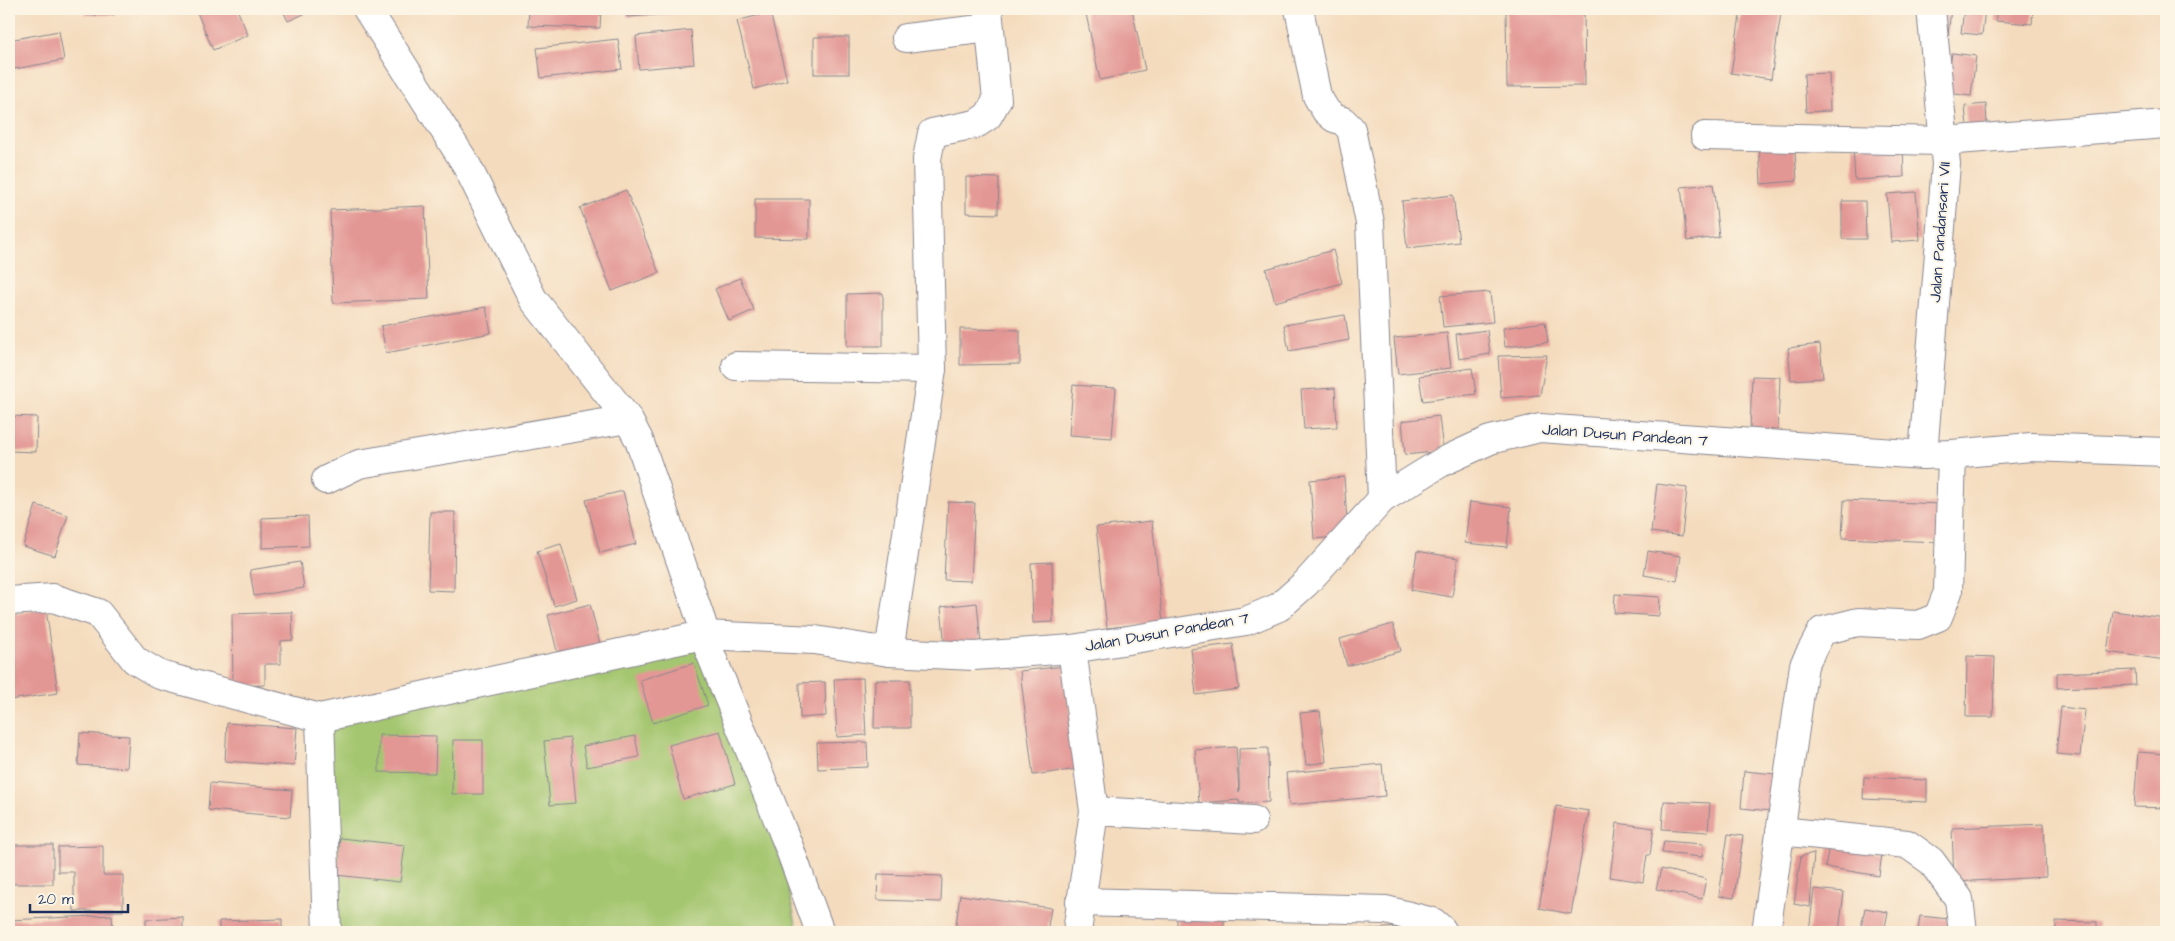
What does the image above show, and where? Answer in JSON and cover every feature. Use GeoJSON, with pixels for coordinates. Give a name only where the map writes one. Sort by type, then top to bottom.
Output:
{"type":"FeatureCollection","features":[{"type":"Feature","properties":{"kind":"street"},"geometry":{"type":"LineString","coordinates":[[367,9],[466,164],[533,300],[628,419],[642,449],[702,623],[703,635],[789,847],[820,932]]}},
{"type":"Feature","properties":{"kind":"street"},"geometry":{"type":"LineString","coordinates":[[1300,9],[1317,96],[1326,111],[1334,118],[1343,121],[1351,130],[1370,223],[1382,499]]}},
{"type":"Feature","properties":{"kind":"street","name":"Jalan Pandansari VII"},"geometry":{"type":"LineString","coordinates":[[1923,455],[1946,164],[1930,9]]}},
{"type":"Feature","properties":{"kind":"street"},"geometry":{"type":"LineString","coordinates":[[889,652],[932,369],[927,159],[932,133],[976,124],[988,116],[996,100],[988,18],[906,38]]}},
{"type":"Feature","properties":{"kind":"street"},"geometry":{"type":"LineString","coordinates":[[1705,136],[1944,141],[2166,124]]}},
{"type":"Feature","properties":{"kind":"street"},"geometry":{"type":"LineString","coordinates":[[736,366],[932,369]]}},
{"type":"Feature","properties":{"kind":"street"},"geometry":{"type":"LineString","coordinates":[[326,480],[359,464],[628,419]]}},
{"type":"Feature","properties":{"kind":"street","name":"Jalan Dusun Pandean 7"},"geometry":{"type":"LineString","coordinates":[[320,718],[703,635],[815,640],[889,652],[974,656],[1072,649],[1246,621],[1279,607],[1306,583],[1382,499],[1442,462],[1490,440],[1540,428],[1923,455],[2031,447],[2166,452]]}},
{"type":"Feature","properties":{"kind":"street"},"geometry":{"type":"LineString","coordinates":[[1766,932],[1804,665],[1822,631],[1858,622],[1918,625],[1938,617],[1948,592],[1952,454]]}},
{"type":"Feature","properties":{"kind":"street"},"geometry":{"type":"LineString","coordinates":[[9,601],[53,598],[98,613],[135,660],[160,675],[320,718],[327,932]]}},
{"type":"Feature","properties":{"kind":"street"},"geometry":{"type":"LineString","coordinates":[[1072,649],[1094,811],[1077,932]]}},
{"type":"Feature","properties":{"kind":"street"},"geometry":{"type":"LineString","coordinates":[[1094,811],[1253,820]]}},
{"type":"Feature","properties":{"kind":"street"},"geometry":{"type":"LineString","coordinates":[[1780,831],[1906,844],[1931,861],[1959,899],[1964,932]]}},
{"type":"Feature","properties":{"kind":"street"},"geometry":{"type":"LineString","coordinates":[[1080,902],[1386,910],[1433,922],[1443,932]]}},
{"type":"Feature","properties":{"kind":"green space"},"geometry":{"type":"Polygon","coordinates":[[[702,623],[785,875],[798,932],[333,932],[320,718],[702,623]]]}},
{"type":"Feature","properties":{"kind":"building"},"geometry":{"type":"Polygon","coordinates":[[[86,9],[115,9],[114,15],[86,15],[86,9]]]}},
{"type":"Feature","properties":{"kind":"building"},"geometry":{"type":"Polygon","coordinates":[[[237,9],[248,35],[213,50],[196,10],[237,9]]]}},
{"type":"Feature","properties":{"kind":"building"},"geometry":{"type":"Polygon","coordinates":[[[282,9],[315,9],[288,21],[282,9]]]}},
{"type":"Feature","properties":{"kind":"building"},"geometry":{"type":"Polygon","coordinates":[[[529,9],[601,9],[600,28],[528,26],[529,9]]]}},
{"type":"Feature","properties":{"kind":"building"},"geometry":{"type":"Polygon","coordinates":[[[626,9],[701,9],[701,12],[627,17],[626,9]]]}},
{"type":"Feature","properties":{"kind":"building"},"geometry":{"type":"Polygon","coordinates":[[[1085,9],[1132,9],[1145,70],[1100,80],[1085,9]]]}},
{"type":"Feature","properties":{"kind":"building"},"geometry":{"type":"Polygon","coordinates":[[[1506,9],[1584,9],[1585,86],[1507,87],[1506,9]]]}},
{"type":"Feature","properties":{"kind":"building"},"geometry":{"type":"Polygon","coordinates":[[[1741,9],[1781,13],[1771,79],[1731,73],[1741,9]]]}},
{"type":"Feature","properties":{"kind":"building"},"geometry":{"type":"Polygon","coordinates":[[[1938,9],[1951,9],[1948,36],[1935,35],[1938,9]]]}},
{"type":"Feature","properties":{"kind":"building"},"geometry":{"type":"Polygon","coordinates":[[[1964,9],[1985,9],[1982,35],[1961,33],[1964,9]]]}},
{"type":"Feature","properties":{"kind":"building"},"geometry":{"type":"Polygon","coordinates":[[[1996,9],[2033,9],[2032,24],[1996,21],[1996,9]]]}},
{"type":"Feature","properties":{"kind":"building"},"geometry":{"type":"Polygon","coordinates":[[[770,12],[787,80],[754,89],[737,21],[770,12]]]}},
{"type":"Feature","properties":{"kind":"building"},"geometry":{"type":"Polygon","coordinates":[[[691,30],[694,64],[639,69],[636,36],[691,30]]]}},
{"type":"Feature","properties":{"kind":"building"},"geometry":{"type":"Polygon","coordinates":[[[59,31],[64,60],[9,70],[9,40],[59,31]]]}},
{"type":"Feature","properties":{"kind":"building"},"geometry":{"type":"Polygon","coordinates":[[[814,37],[849,37],[849,74],[814,74],[814,37]]]}},
{"type":"Feature","properties":{"kind":"building"},"geometry":{"type":"Polygon","coordinates":[[[618,39],[622,69],[541,78],[537,48],[618,39]]]}},
{"type":"Feature","properties":{"kind":"building"},"geometry":{"type":"Polygon","coordinates":[[[1952,53],[1976,56],[1971,96],[1946,93],[1952,53]]]}},
{"type":"Feature","properties":{"kind":"building"},"geometry":{"type":"Polygon","coordinates":[[[1829,73],[1830,111],[1806,112],[1804,74],[1829,73]]]}},
{"type":"Feature","properties":{"kind":"building"},"geometry":{"type":"Polygon","coordinates":[[[1986,104],[1987,126],[1967,127],[1965,106],[1986,104]]]}},
{"type":"Feature","properties":{"kind":"building"},"geometry":{"type":"Polygon","coordinates":[[[1794,139],[1797,181],[1761,184],[1759,142],[1794,139]]]}},
{"type":"Feature","properties":{"kind":"building"},"geometry":{"type":"Polygon","coordinates":[[[1903,144],[1904,177],[1855,180],[1853,147],[1903,144]]]}},
{"type":"Feature","properties":{"kind":"building"},"geometry":{"type":"Polygon","coordinates":[[[966,177],[999,178],[998,214],[966,213],[966,177]]]}},
{"type":"Feature","properties":{"kind":"building"},"geometry":{"type":"Polygon","coordinates":[[[1713,184],[1719,237],[1687,241],[1681,187],[1713,184]]]}},
{"type":"Feature","properties":{"kind":"building"},"geometry":{"type":"Polygon","coordinates":[[[626,190],[659,273],[612,291],[580,208],[626,190]]]}},
{"type":"Feature","properties":{"kind":"building"},"geometry":{"type":"Polygon","coordinates":[[[1916,192],[1920,240],[1891,242],[1887,194],[1916,192]]]}},
{"type":"Feature","properties":{"kind":"building"},"geometry":{"type":"Polygon","coordinates":[[[1453,195],[1459,242],[1407,248],[1402,201],[1453,195]]]}},
{"type":"Feature","properties":{"kind":"building"},"geometry":{"type":"Polygon","coordinates":[[[755,199],[809,199],[809,239],[755,238],[755,199]]]}},
{"type":"Feature","properties":{"kind":"building"},"geometry":{"type":"Polygon","coordinates":[[[1842,201],[1865,201],[1866,239],[1842,239],[1842,201]]]}},
{"type":"Feature","properties":{"kind":"building"},"geometry":{"type":"Polygon","coordinates":[[[425,206],[429,299],[333,303],[330,210],[425,206]]]}},
{"type":"Feature","properties":{"kind":"building"},"geometry":{"type":"Polygon","coordinates":[[[1333,250],[1342,283],[1275,302],[1266,269],[1333,250]]]}},
{"type":"Feature","properties":{"kind":"building"},"geometry":{"type":"Polygon","coordinates":[[[740,278],[754,310],[729,321],[715,289],[740,278]]]}},
{"type":"Feature","properties":{"kind":"building"},"geometry":{"type":"Polygon","coordinates":[[[1490,292],[1493,322],[1443,327],[1440,296],[1490,292]]]}},
{"type":"Feature","properties":{"kind":"building"},"geometry":{"type":"Polygon","coordinates":[[[883,293],[883,346],[847,346],[847,294],[883,293]]]}},
{"type":"Feature","properties":{"kind":"building"},"geometry":{"type":"Polygon","coordinates":[[[486,307],[491,333],[386,353],[381,326],[486,307]]]}},
{"type":"Feature","properties":{"kind":"building"},"geometry":{"type":"Polygon","coordinates":[[[1345,315],[1349,340],[1289,351],[1284,325],[1345,315]]]}},
{"type":"Feature","properties":{"kind":"building"},"geometry":{"type":"Polygon","coordinates":[[[1545,322],[1548,342],[1505,347],[1503,328],[1545,322]]]}},
{"type":"Feature","properties":{"kind":"building"},"geometry":{"type":"Polygon","coordinates":[[[960,329],[1020,330],[1020,364],[960,365],[960,329]]]}},
{"type":"Feature","properties":{"kind":"building"},"geometry":{"type":"Polygon","coordinates":[[[1487,330],[1490,354],[1459,359],[1456,334],[1487,330]]]}},
{"type":"Feature","properties":{"kind":"building"},"geometry":{"type":"Polygon","coordinates":[[[1447,333],[1451,368],[1398,374],[1394,338],[1447,333]]]}},
{"type":"Feature","properties":{"kind":"building"},"geometry":{"type":"Polygon","coordinates":[[[1820,344],[1823,378],[1791,380],[1788,348],[1820,344]]]}},
{"type":"Feature","properties":{"kind":"building"},"geometry":{"type":"Polygon","coordinates":[[[1547,355],[1540,395],[1501,398],[1498,356],[1547,355]]]}},
{"type":"Feature","properties":{"kind":"building"},"geometry":{"type":"Polygon","coordinates":[[[1472,368],[1476,394],[1423,401],[1419,376],[1472,368]]]}},
{"type":"Feature","properties":{"kind":"building"},"geometry":{"type":"Polygon","coordinates":[[[1752,376],[1780,377],[1778,431],[1750,430],[1752,376]]]}},
{"type":"Feature","properties":{"kind":"building"},"geometry":{"type":"Polygon","coordinates":[[[1073,385],[1116,388],[1112,438],[1069,435],[1073,385]]]}},
{"type":"Feature","properties":{"kind":"building"},"geometry":{"type":"Polygon","coordinates":[[[1335,388],[1337,427],[1304,429],[1301,390],[1335,388]]]}},
{"type":"Feature","properties":{"kind":"building"},"geometry":{"type":"Polygon","coordinates":[[[9,416],[37,417],[36,452],[9,451],[9,416]]]}},
{"type":"Feature","properties":{"kind":"building"},"geometry":{"type":"Polygon","coordinates":[[[1439,416],[1443,451],[1405,455],[1402,421],[1439,416]]]}},
{"type":"Feature","properties":{"kind":"building"},"geometry":{"type":"Polygon","coordinates":[[[1344,477],[1348,536],[1314,539],[1310,480],[1344,477]]]}},
{"type":"Feature","properties":{"kind":"building"},"geometry":{"type":"Polygon","coordinates":[[[1657,484],[1687,488],[1682,536],[1651,532],[1657,484]]]}},
{"type":"Feature","properties":{"kind":"building"},"geometry":{"type":"Polygon","coordinates":[[[623,491],[636,544],[600,553],[586,500],[623,491]]]}},
{"type":"Feature","properties":{"kind":"building"},"geometry":{"type":"Polygon","coordinates":[[[1844,500],[1941,504],[1939,542],[1842,538],[1844,500]]]}},
{"type":"Feature","properties":{"kind":"building"},"geometry":{"type":"Polygon","coordinates":[[[948,502],[975,503],[971,581],[944,580],[948,502]]]}},
{"type":"Feature","properties":{"kind":"building"},"geometry":{"type":"Polygon","coordinates":[[[1470,502],[1511,507],[1507,547],[1465,543],[1470,502]]]}},
{"type":"Feature","properties":{"kind":"building"},"geometry":{"type":"Polygon","coordinates":[[[36,505],[68,515],[55,556],[23,546],[36,505]]]}},
{"type":"Feature","properties":{"kind":"building"},"geometry":{"type":"Polygon","coordinates":[[[430,512],[455,512],[454,591],[428,590],[430,512]]]}},
{"type":"Feature","properties":{"kind":"building"},"geometry":{"type":"Polygon","coordinates":[[[308,516],[309,546],[262,548],[262,518],[308,516]]]}},
{"type":"Feature","properties":{"kind":"building"},"geometry":{"type":"Polygon","coordinates":[[[1152,521],[1163,622],[1107,628],[1096,527],[1152,521]]]}},
{"type":"Feature","properties":{"kind":"building"},"geometry":{"type":"Polygon","coordinates":[[[561,544],[577,599],[554,606],[537,551],[561,544]]]}},
{"type":"Feature","properties":{"kind":"building"},"geometry":{"type":"Polygon","coordinates":[[[1417,551],[1458,558],[1452,597],[1411,590],[1417,551]]]}},
{"type":"Feature","properties":{"kind":"building"},"geometry":{"type":"Polygon","coordinates":[[[1648,551],[1681,556],[1677,581],[1644,575],[1648,551]]]}},
{"type":"Feature","properties":{"kind":"building"},"geometry":{"type":"Polygon","coordinates":[[[300,562],[304,588],[254,596],[250,570],[300,562]]]}},
{"type":"Feature","properties":{"kind":"building"},"geometry":{"type":"Polygon","coordinates":[[[1052,562],[1053,622],[1033,623],[1031,563],[1052,562]]]}},
{"type":"Feature","properties":{"kind":"building"},"geometry":{"type":"Polygon","coordinates":[[[1615,594],[1660,597],[1659,616],[1614,613],[1615,594]]]}},
{"type":"Feature","properties":{"kind":"building"},"geometry":{"type":"Polygon","coordinates":[[[977,603],[981,644],[945,647],[941,607],[977,603]]]}},
{"type":"Feature","properties":{"kind":"building"},"geometry":{"type":"Polygon","coordinates":[[[590,604],[601,648],[559,659],[548,615],[590,604]]]}},
{"type":"Feature","properties":{"kind":"building"},"geometry":{"type":"Polygon","coordinates":[[[46,609],[58,693],[9,700],[9,615],[46,609]]]}},
{"type":"Feature","properties":{"kind":"building"},"geometry":{"type":"Polygon","coordinates":[[[2113,611],[2166,618],[2166,660],[2107,652],[2113,611]]]}},
{"type":"Feature","properties":{"kind":"building"},"geometry":{"type":"Polygon","coordinates":[[[292,612],[293,640],[281,641],[281,664],[265,664],[265,685],[233,686],[232,614],[292,612]]]}},
{"type":"Feature","properties":{"kind":"building"},"geometry":{"type":"Polygon","coordinates":[[[1393,624],[1401,651],[1347,666],[1340,639],[1393,624]]]}},
{"type":"Feature","properties":{"kind":"building"},"geometry":{"type":"Polygon","coordinates":[[[1233,644],[1239,689],[1196,695],[1191,649],[1233,644]]]}},
{"type":"Feature","properties":{"kind":"building"},"geometry":{"type":"Polygon","coordinates":[[[1967,656],[1995,657],[1993,717],[1966,717],[1967,656]]]}},
{"type":"Feature","properties":{"kind":"building"},"geometry":{"type":"Polygon","coordinates":[[[694,663],[708,705],[653,723],[640,680],[694,663]]]}},
{"type":"Feature","properties":{"kind":"building"},"geometry":{"type":"Polygon","coordinates":[[[1065,666],[1078,769],[1033,775],[1020,671],[1065,666]]]}},
{"type":"Feature","properties":{"kind":"building"},"geometry":{"type":"Polygon","coordinates":[[[2135,670],[2136,685],[2057,688],[2057,673],[2135,670]]]}},
{"type":"Feature","properties":{"kind":"building"},"geometry":{"type":"Polygon","coordinates":[[[863,678],[866,735],[837,737],[834,679],[863,678]]]}},
{"type":"Feature","properties":{"kind":"building"},"geometry":{"type":"Polygon","coordinates":[[[875,680],[910,680],[910,728],[874,728],[875,680]]]}},
{"type":"Feature","properties":{"kind":"building"},"geometry":{"type":"Polygon","coordinates":[[[825,682],[826,716],[800,718],[799,683],[825,682]]]}},
{"type":"Feature","properties":{"kind":"building"},"geometry":{"type":"Polygon","coordinates":[[[2061,707],[2085,710],[2080,756],[2056,754],[2061,707]]]}},
{"type":"Feature","properties":{"kind":"building"},"geometry":{"type":"Polygon","coordinates":[[[1320,711],[1326,762],[1306,765],[1300,713],[1320,711]]]}},
{"type":"Feature","properties":{"kind":"building"},"geometry":{"type":"Polygon","coordinates":[[[227,723],[297,728],[294,766],[225,761],[227,723]]]}},
{"type":"Feature","properties":{"kind":"building"},"geometry":{"type":"Polygon","coordinates":[[[720,731],[735,784],[683,799],[669,745],[720,731]]]}},
{"type":"Feature","properties":{"kind":"building"},"geometry":{"type":"Polygon","coordinates":[[[80,733],[129,736],[127,768],[78,765],[80,733]]]}},
{"type":"Feature","properties":{"kind":"building"},"geometry":{"type":"Polygon","coordinates":[[[379,735],[436,736],[435,773],[379,772],[379,735]]]}},
{"type":"Feature","properties":{"kind":"building"},"geometry":{"type":"Polygon","coordinates":[[[635,736],[639,757],[587,767],[583,746],[635,736]]]}},
{"type":"Feature","properties":{"kind":"building"},"geometry":{"type":"Polygon","coordinates":[[[570,738],[576,803],[550,805],[544,741],[570,738]]]}},
{"type":"Feature","properties":{"kind":"building"},"geometry":{"type":"Polygon","coordinates":[[[453,740],[483,740],[483,794],[452,794],[453,740]]]}},
{"type":"Feature","properties":{"kind":"building"},"geometry":{"type":"Polygon","coordinates":[[[867,742],[868,767],[818,769],[817,743],[867,742]]]}},
{"type":"Feature","properties":{"kind":"building"},"geometry":{"type":"Polygon","coordinates":[[[1236,747],[1239,792],[1239,749],[1268,748],[1269,802],[1239,803],[1239,800],[1199,803],[1195,750],[1236,747]]]}},
{"type":"Feature","properties":{"kind":"building"},"geometry":{"type":"Polygon","coordinates":[[[2138,752],[2166,754],[2166,808],[2134,807],[2138,752]]]}},
{"type":"Feature","properties":{"kind":"building"},"geometry":{"type":"Polygon","coordinates":[[[1382,764],[1385,796],[1289,805],[1286,773],[1382,764]]]}},
{"type":"Feature","properties":{"kind":"building"},"geometry":{"type":"Polygon","coordinates":[[[1744,771],[1786,775],[1782,812],[1741,808],[1744,771]]]}},
{"type":"Feature","properties":{"kind":"building"},"geometry":{"type":"Polygon","coordinates":[[[1864,777],[1927,780],[1927,802],[1863,799],[1864,777]]]}},
{"type":"Feature","properties":{"kind":"building"},"geometry":{"type":"Polygon","coordinates":[[[210,783],[292,790],[290,817],[208,810],[210,783]]]}},
{"type":"Feature","properties":{"kind":"building"},"geometry":{"type":"Polygon","coordinates":[[[1664,801],[1710,803],[1708,832],[1662,829],[1664,801]]]}},
{"type":"Feature","properties":{"kind":"building"},"geometry":{"type":"Polygon","coordinates":[[[1556,806],[1589,811],[1571,914],[1539,908],[1556,806]]]}},
{"type":"Feature","properties":{"kind":"building"},"geometry":{"type":"Polygon","coordinates":[[[1617,823],[1654,828],[1643,882],[1610,877],[1617,823]]]}},
{"type":"Feature","properties":{"kind":"building"},"geometry":{"type":"Polygon","coordinates":[[[2044,824],[2046,877],[1954,882],[1952,828],[2044,824]]]}},
{"type":"Feature","properties":{"kind":"building"},"geometry":{"type":"Polygon","coordinates":[[[1728,834],[1743,836],[1734,898],[1719,896],[1728,834]]]}},
{"type":"Feature","properties":{"kind":"building"},"geometry":{"type":"Polygon","coordinates":[[[340,838],[405,845],[400,882],[336,875],[340,838]]]}},
{"type":"Feature","properties":{"kind":"building"},"geometry":{"type":"Polygon","coordinates":[[[1664,841],[1703,844],[1702,857],[1662,853],[1664,841]]]}},
{"type":"Feature","properties":{"kind":"building"},"geometry":{"type":"Polygon","coordinates":[[[9,845],[53,845],[53,884],[9,884],[9,845]]]}},
{"type":"Feature","properties":{"kind":"building"},"geometry":{"type":"Polygon","coordinates":[[[103,846],[103,875],[123,875],[123,911],[74,911],[74,872],[58,872],[58,847],[103,846]]]}},
{"type":"Feature","properties":{"kind":"building"},"geometry":{"type":"Polygon","coordinates":[[[1829,846],[1882,854],[1879,876],[1825,867],[1829,846]]]}},
{"type":"Feature","properties":{"kind":"building"},"geometry":{"type":"Polygon","coordinates":[[[1814,853],[1810,907],[1794,904],[1801,856],[1814,853]]]}},
{"type":"Feature","properties":{"kind":"building"},"geometry":{"type":"Polygon","coordinates":[[[1661,869],[1706,879],[1702,899],[1656,889],[1661,869]]]}},
{"type":"Feature","properties":{"kind":"building"},"geometry":{"type":"Polygon","coordinates":[[[878,874],[942,876],[941,902],[877,900],[878,874]]]}},
{"type":"Feature","properties":{"kind":"building"},"geometry":{"type":"Polygon","coordinates":[[[1814,889],[1844,892],[1839,932],[1809,932],[1814,889]]]}},
{"type":"Feature","properties":{"kind":"building"},"geometry":{"type":"Polygon","coordinates":[[[960,895],[1051,908],[1047,932],[955,932],[960,895]]]}},
{"type":"Feature","properties":{"kind":"building"},"geometry":{"type":"Polygon","coordinates":[[[1865,908],[1888,912],[1884,932],[1860,932],[1865,908]]]}},
{"type":"Feature","properties":{"kind":"building"},"geometry":{"type":"Polygon","coordinates":[[[1224,909],[1224,932],[1177,932],[1177,910],[1224,909]]]}},
{"type":"Feature","properties":{"kind":"building"},"geometry":{"type":"Polygon","coordinates":[[[112,915],[113,932],[9,932],[9,920],[112,915]]]}},
{"type":"Feature","properties":{"kind":"building"},"geometry":{"type":"Polygon","coordinates":[[[1920,916],[1949,919],[1947,932],[1918,932],[1920,916]]]}},
{"type":"Feature","properties":{"kind":"building"},"geometry":{"type":"Polygon","coordinates":[[[183,917],[183,932],[146,932],[146,919],[183,917]]]}},
{"type":"Feature","properties":{"kind":"building"},"geometry":{"type":"Polygon","coordinates":[[[282,919],[282,932],[219,932],[219,921],[282,919]]]}},
{"type":"Feature","properties":{"kind":"building"},"geometry":{"type":"Polygon","coordinates":[[[2056,921],[2097,922],[2097,932],[2056,932],[2056,921]]]}},
{"type":"Feature","properties":{"kind":"building"},"geometry":{"type":"Polygon","coordinates":[[[1396,927],[1396,932],[1354,932],[1354,931],[1396,927]]]}}]}
